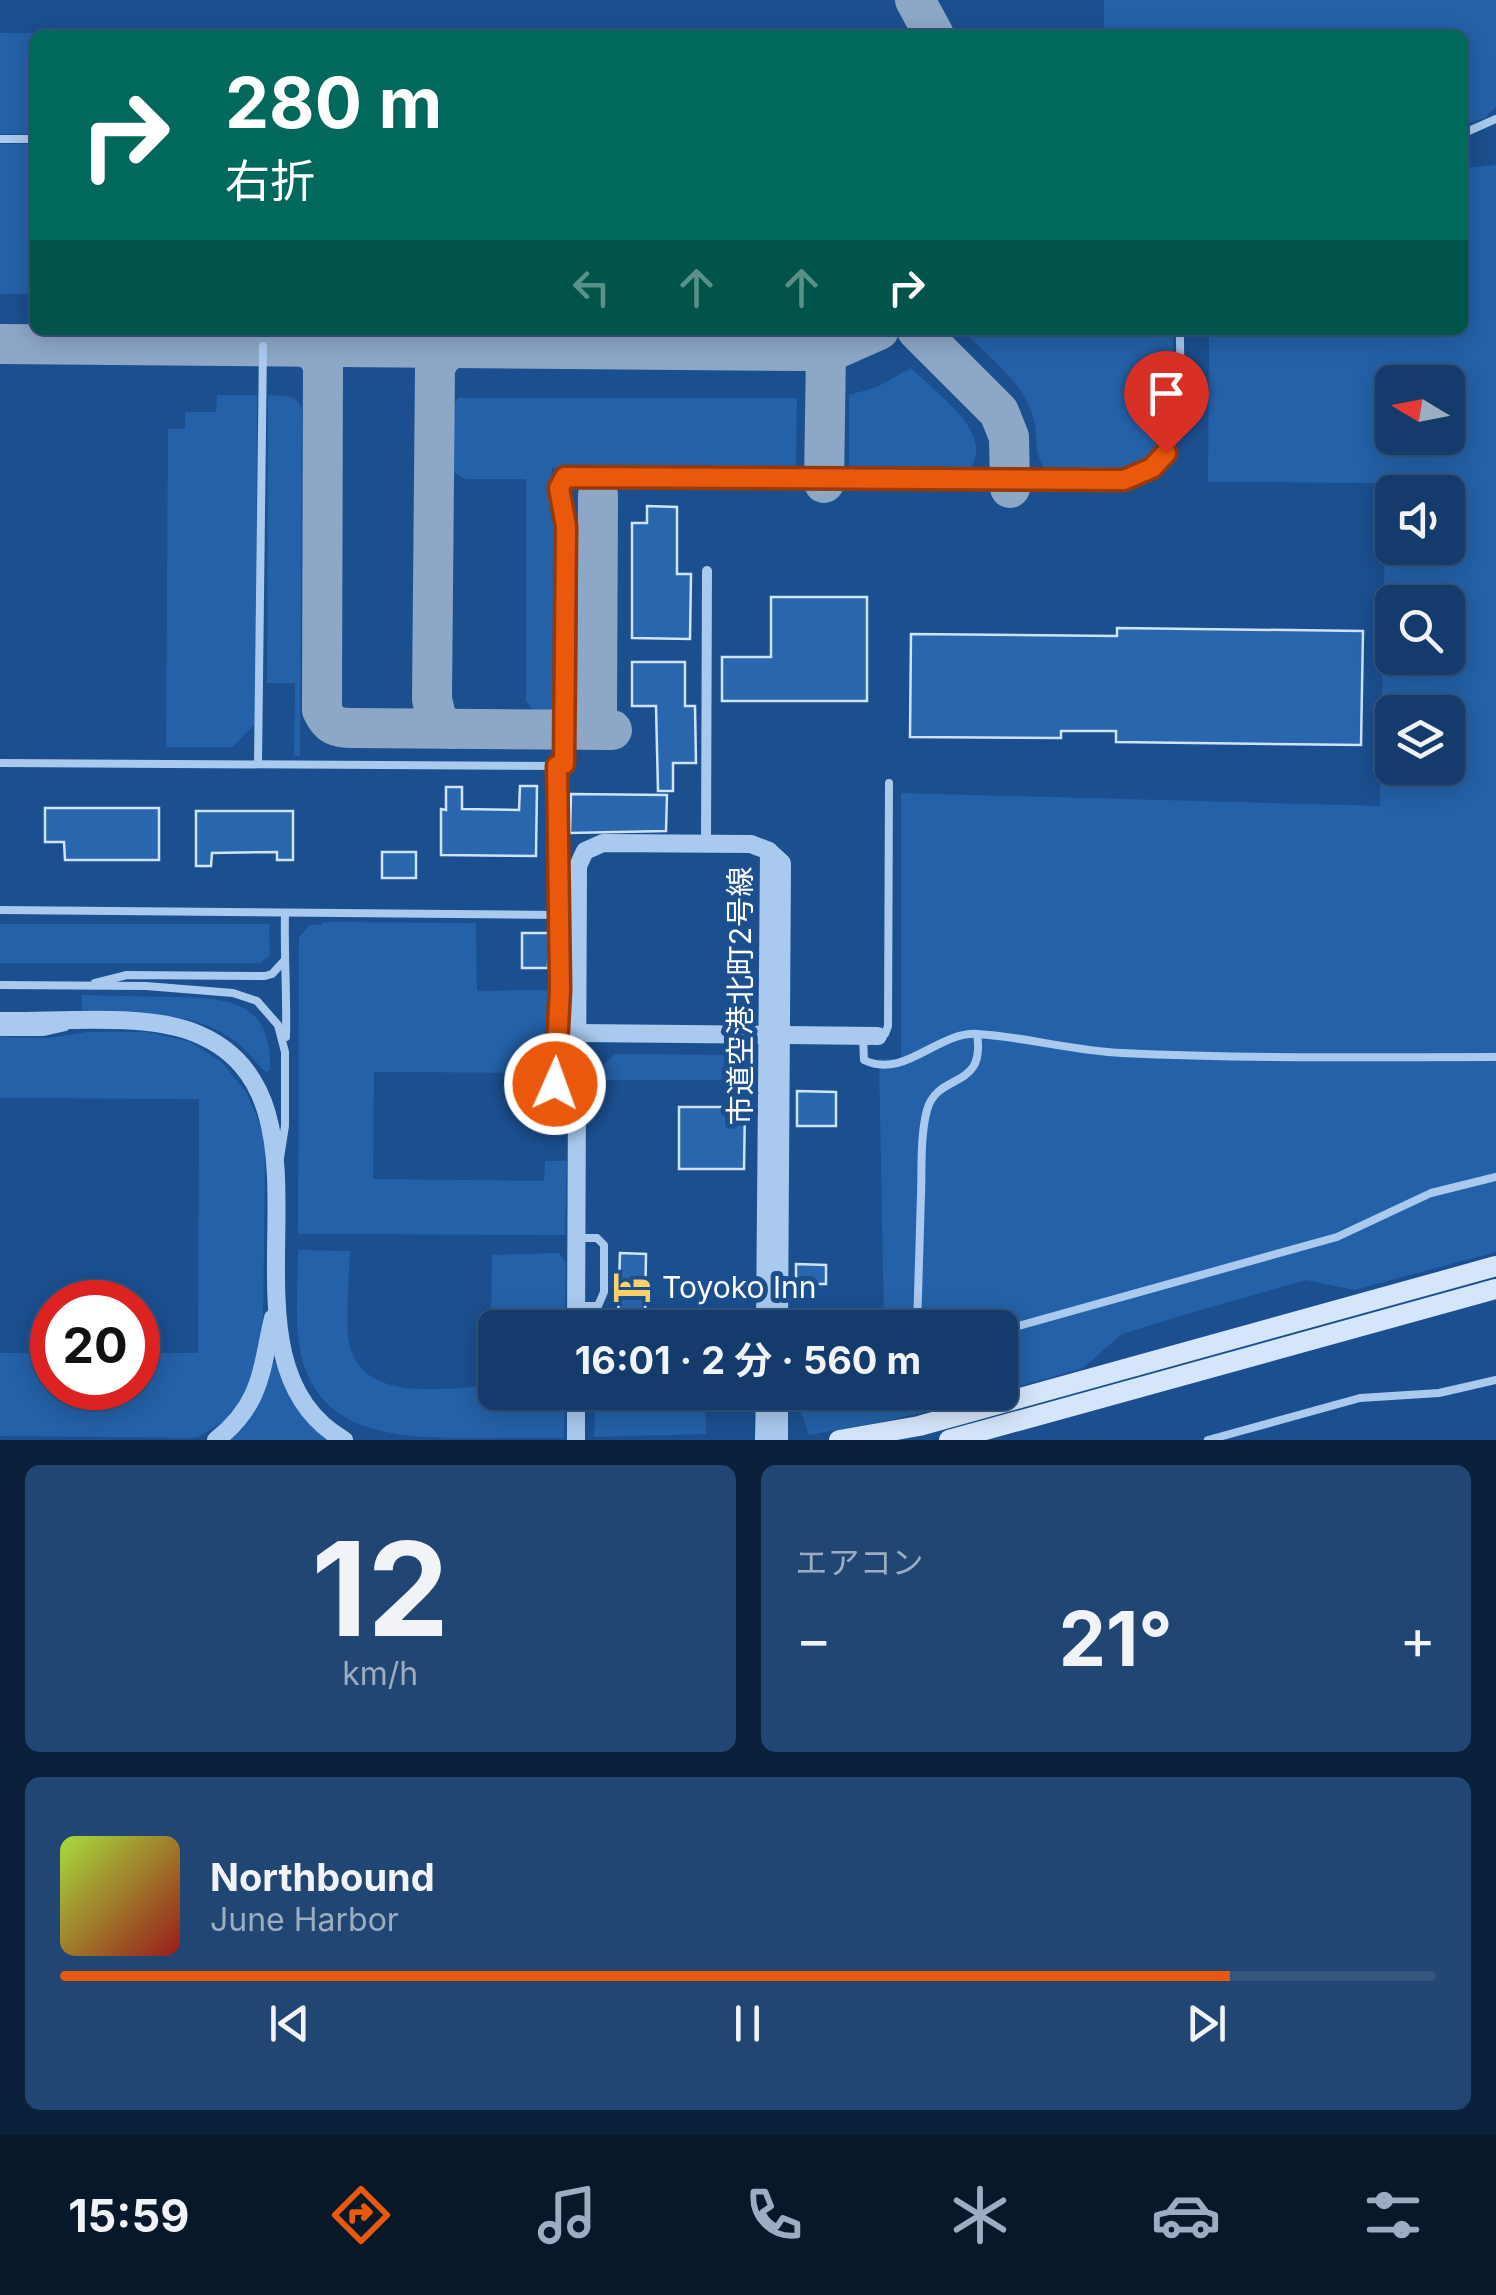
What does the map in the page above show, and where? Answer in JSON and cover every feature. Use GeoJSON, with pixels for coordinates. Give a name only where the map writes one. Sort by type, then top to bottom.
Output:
{"type":"FeatureCollection","features":[{"type":"Feature","properties":{"kind":"main road"},"geometry":{"type":"LineString","coordinates":[[949,1440],[1496,1266]]}},
{"type":"Feature","properties":{"kind":"main road"},"geometry":{"type":"LineString","coordinates":[[839,1440],[919,1426],[1496,1289]]}},
{"type":"Feature","properties":{"kind":"street"},"geometry":{"type":"LineString","coordinates":[[706,844],[707,572]]}},
{"type":"Feature","properties":{"kind":"street","name":"市道空港北町2号線"},"geometry":{"type":"LineString","coordinates":[[576,1310],[578,866],[581,857],[603,843],[751,844],[768,850],[775,1035],[766,1310]]}},
{"type":"Feature","properties":{"kind":"street"},"geometry":{"type":"LineString","coordinates":[[0,1022],[172,1026],[202,1036],[228,1053],[264,1104],[274,1149],[283,1360],[293,1385],[320,1423],[344,1440]]}},
{"type":"Feature","properties":{"kind":"street"},"geometry":{"type":"LineString","coordinates":[[578,1033],[870,1036]]}},
{"type":"Feature","properties":{"kind":"street"},"geometry":{"type":"LineString","coordinates":[[775,1035],[780,1310]]}},
{"type":"Feature","properties":{"kind":"street"},"geometry":{"type":"LineString","coordinates":[[216,1440],[244,1412],[261,1380],[278,1298]]}},
{"type":"Feature","properties":{"kind":"street"},"geometry":{"type":"LineString","coordinates":[[576,1410],[576,1440]]}},
{"type":"Feature","properties":{"kind":"street"},"geometry":{"type":"LineString","coordinates":[[764,1440],[765,1410]]}},
{"type":"Feature","properties":{"kind":"street"},"geometry":{"type":"LineString","coordinates":[[779,1410],[779,1440]]}},
{"type":"Feature","properties":{"kind":"lane"},"geometry":{"type":"LineString","coordinates":[[1468,131],[1496,119]]}},
{"type":"Feature","properties":{"kind":"lane"},"geometry":{"type":"LineString","coordinates":[[0,139],[30,139]]}},
{"type":"Feature","properties":{"kind":"lane"},"geometry":{"type":"LineString","coordinates":[[0,762],[564,764],[566,526],[559,488],[565,477],[1124,480],[1152,468],[1174,441],[1179,414],[1180,335]]}},
{"type":"Feature","properties":{"kind":"lane"},"geometry":{"type":"LineString","coordinates":[[258,763],[263,346]]}},
{"type":"Feature","properties":{"kind":"lane"},"geometry":{"type":"LineString","coordinates":[[520,1084],[555,1084],[560,990],[557,766]]}},
{"type":"Feature","properties":{"kind":"lane"},"geometry":{"type":"LineString","coordinates":[[889,783],[888,1026],[885,1034],[870,1036],[864,1060],[873,1064],[902,1064],[949,1038],[977,1034],[1120,1053],[1496,1057]]}},
{"type":"Feature","properties":{"kind":"lane"},"geometry":{"type":"LineString","coordinates":[[0,910],[557,914]]}},
{"type":"Feature","properties":{"kind":"lane"},"geometry":{"type":"LineString","coordinates":[[275,1190],[285,1126],[285,913]]}},
{"type":"Feature","properties":{"kind":"lane"},"geometry":{"type":"LineString","coordinates":[[84,986],[128,974],[265,976],[284,961]]}},
{"type":"Feature","properties":{"kind":"lane"},"geometry":{"type":"LineString","coordinates":[[0,985],[146,986],[245,995],[271,1014],[285,1052]]}},
{"type":"Feature","properties":{"kind":"lane"},"geometry":{"type":"LineString","coordinates":[[0,1032],[43,1032],[82,1022]]}},
{"type":"Feature","properties":{"kind":"lane"},"geometry":{"type":"LineString","coordinates":[[918,1310],[922,1151],[928,1107],[942,1089],[974,1070],[980,1052],[977,1034]]}},
{"type":"Feature","properties":{"kind":"lane"},"geometry":{"type":"LineString","coordinates":[[1018,1326],[1338,1236],[1431,1194],[1496,1177]]}},
{"type":"Feature","properties":{"kind":"lane"},"geometry":{"type":"LineString","coordinates":[[576,1238],[597,1238],[604,1245],[604,1292],[598,1306],[576,1306]]}},
{"type":"Feature","properties":{"kind":"lane"},"geometry":{"type":"LineString","coordinates":[[1208,1440],[1360,1398],[1439,1393],[1496,1380]]}},
{"type":"Feature","properties":{"kind":"shaded area"},"geometry":{"type":"Polygon","coordinates":[[[1104,0],[1496,0],[1496,107],[1485,118],[1468,123],[1468,30],[1104,30],[1104,0]]]}},
{"type":"Feature","properties":{"kind":"shaded area"},"geometry":{"type":"Polygon","coordinates":[[[0,33],[30,33],[30,134],[0,134],[0,33]]]}},
{"type":"Feature","properties":{"kind":"shaded area"},"geometry":{"type":"Polygon","coordinates":[[[0,144],[30,144],[30,294],[0,294],[0,144]]]}},
{"type":"Feature","properties":{"kind":"shaded area"},"geometry":{"type":"Polygon","coordinates":[[[1496,165],[1496,1252],[1354,1290],[1306,1280],[1122,1334],[1083,1368],[1018,1387],[1018,1310],[884,1310],[879,1059],[901,1059],[901,793],[1380,806],[1380,785],[1465,785],[1465,695],[1382,695],[1382,675],[1465,675],[1465,585],[1384,585],[1384,565],[1465,565],[1465,475],[1375,475],[1375,483],[1208,482],[1209,335],[1468,335],[1468,168],[1496,165]]]}},
{"type":"Feature","properties":{"kind":"shaded area"},"geometry":{"type":"Polygon","coordinates":[[[967,335],[1173,335],[1175,392],[1169,433],[1160,450],[1146,463],[1126,472],[1055,475],[1039,457],[1027,401],[1002,368],[967,335]]]}},
{"type":"Feature","properties":{"kind":"shaded area"},"geometry":{"type":"Polygon","coordinates":[[[911,368],[970,429],[976,443],[975,458],[968,472],[849,472],[849,395],[877,387],[911,368]]]}},
{"type":"Feature","properties":{"kind":"shaded area"},"geometry":{"type":"Polygon","coordinates":[[[217,395],[257,395],[256,723],[233,747],[166,747],[168,429],[185,429],[185,412],[216,412],[217,395]]]}},
{"type":"Feature","properties":{"kind":"shaded area"},"geometry":{"type":"Polygon","coordinates":[[[268,395],[292,398],[302,408],[300,756],[294,756],[295,683],[267,683],[268,395]]]}},
{"type":"Feature","properties":{"kind":"shaded area"},"geometry":{"type":"Polygon","coordinates":[[[458,398],[797,398],[796,470],[552,468],[551,505],[560,527],[560,714],[536,713],[526,701],[526,479],[465,479],[452,471],[451,408],[458,398]]]}},
{"type":"Feature","properties":{"kind":"shaded area"},"geometry":{"type":"Polygon","coordinates":[[[476,923],[477,991],[554,990],[548,1007],[545,1073],[374,1072],[373,1179],[544,1181],[545,1161],[567,1161],[565,1235],[298,1234],[299,937],[310,925],[476,923]]]}},
{"type":"Feature","properties":{"kind":"shaded area"},"geometry":{"type":"Polygon","coordinates":[[[0,924],[269,924],[270,955],[260,963],[0,963],[0,924]]]}},
{"type":"Feature","properties":{"kind":"shaded area"},"geometry":{"type":"Polygon","coordinates":[[[82,995],[209,999],[242,1007],[263,1028],[270,1070],[266,1072],[238,1043],[203,1024],[163,1016],[82,1010],[82,995]]]}},
{"type":"Feature","properties":{"kind":"shaded area"},"geometry":{"type":"Polygon","coordinates":[[[87,1032],[147,1032],[188,1041],[221,1061],[246,1092],[264,1135],[263,1331],[256,1382],[231,1417],[197,1438],[0,1436],[0,1353],[30,1353],[30,1410],[160,1410],[160,1353],[198,1353],[199,1099],[0,1098],[0,1037],[47,1038],[87,1032]]]}},
{"type":"Feature","properties":{"kind":"shaded area"},"geometry":{"type":"Polygon","coordinates":[[[615,1054],[733,1055],[755,1073],[755,1080],[595,1080],[595,1073],[615,1054]]]}},
{"type":"Feature","properties":{"kind":"shaded area"},"geometry":{"type":"Polygon","coordinates":[[[298,1250],[350,1251],[348,1336],[354,1358],[367,1373],[404,1388],[478,1387],[478,1410],[565,1410],[564,1438],[445,1438],[366,1427],[343,1416],[324,1400],[309,1379],[300,1350],[298,1250]]]}},
{"type":"Feature","properties":{"kind":"shaded area"},"geometry":{"type":"Polygon","coordinates":[[[559,1253],[566,1264],[565,1310],[491,1310],[492,1255],[559,1253]]]}},
{"type":"Feature","properties":{"kind":"shaded area"},"geometry":{"type":"Polygon","coordinates":[[[276,1361],[301,1413],[332,1440],[225,1440],[276,1361]]]}},
{"type":"Feature","properties":{"kind":"shaded area"},"geometry":{"type":"Polygon","coordinates":[[[595,1410],[705,1410],[706,1434],[594,1437],[595,1410]]]}},
{"type":"Feature","properties":{"kind":"shaded area"},"geometry":{"type":"Polygon","coordinates":[[[800,1410],[931,1410],[892,1420],[809,1435],[800,1410]]]}},
{"type":"Feature","properties":{"kind":"building"},"geometry":{"type":"Polygon","coordinates":[[[647,506],[677,507],[677,574],[691,574],[690,639],[632,638],[632,523],[647,523],[647,506]]]}},
{"type":"Feature","properties":{"kind":"building"},"geometry":{"type":"Polygon","coordinates":[[[771,597],[867,597],[867,701],[722,701],[722,657],[771,657],[771,597]]]}},
{"type":"Feature","properties":{"kind":"building"},"geometry":{"type":"Polygon","coordinates":[[[1117,628],[1363,631],[1361,745],[1116,742],[1116,731],[1061,731],[1061,738],[910,737],[911,634],[1117,636],[1117,628]]]}},
{"type":"Feature","properties":{"kind":"building"},"geometry":{"type":"Polygon","coordinates":[[[632,662],[685,662],[685,706],[695,706],[696,763],[673,763],[673,791],[658,791],[656,706],[632,706],[632,662]]]}},
{"type":"Feature","properties":{"kind":"building"},"geometry":{"type":"Polygon","coordinates":[[[520,786],[537,786],[536,856],[441,855],[441,809],[446,810],[446,787],[462,787],[462,809],[519,810],[520,786]]]}},
{"type":"Feature","properties":{"kind":"building"},"geometry":{"type":"Polygon","coordinates":[[[571,794],[667,795],[666,831],[570,833],[571,794]]]}},
{"type":"Feature","properties":{"kind":"building"},"geometry":{"type":"Polygon","coordinates":[[[45,808],[159,808],[159,860],[65,860],[64,842],[45,842],[45,808]]]}},
{"type":"Feature","properties":{"kind":"building"},"geometry":{"type":"Polygon","coordinates":[[[196,811],[293,811],[293,860],[277,860],[277,852],[212,853],[211,866],[196,866],[196,811]]]}},
{"type":"Feature","properties":{"kind":"building"},"geometry":{"type":"Polygon","coordinates":[[[382,852],[416,852],[416,878],[382,878],[382,852]]]}},
{"type":"Feature","properties":{"kind":"building"},"geometry":{"type":"Polygon","coordinates":[[[522,933],[549,933],[548,968],[522,968],[522,933]]]}},
{"type":"Feature","properties":{"kind":"building"},"geometry":{"type":"Polygon","coordinates":[[[797,1091],[836,1092],[836,1126],[797,1126],[797,1091]]]}},
{"type":"Feature","properties":{"kind":"building"},"geometry":{"type":"Polygon","coordinates":[[[679,1107],[745,1107],[744,1169],[679,1169],[679,1107]]]}},
{"type":"Feature","properties":{"kind":"building","name":"Toyoko Inn"},"geometry":{"type":"Polygon","coordinates":[[[620,1253],[646,1254],[645,1310],[618,1310],[620,1253]]]}},
{"type":"Feature","properties":{"kind":"building"},"geometry":{"type":"Polygon","coordinates":[[[796,1264],[826,1265],[826,1284],[796,1284],[796,1264]]]}},
{"type":"Feature","properties":{"kind":"taxiway"},"geometry":{"type":"LineString","coordinates":[[915,0],[931,30]]}},
{"type":"Feature","properties":{"kind":"taxiway"},"geometry":{"type":"LineString","coordinates":[[0,344],[805,351],[836,349],[868,335]]}},
{"type":"Feature","properties":{"kind":"taxiway"},"geometry":{"type":"LineString","coordinates":[[922,335],[999,412],[1009,437],[1010,488]]}},
{"type":"Feature","properties":{"kind":"taxiway"},"geometry":{"type":"LineString","coordinates":[[305,347],[316,353],[323,365],[322,710],[328,720],[347,728],[612,730]]}},
{"type":"Feature","properties":{"kind":"taxiway"},"geometry":{"type":"LineString","coordinates":[[451,349],[441,356],[435,368],[432,699],[437,721],[451,729]]}},
{"type":"Feature","properties":{"kind":"taxiway"},"geometry":{"type":"LineString","coordinates":[[824,483],[826,350]]}},
{"type":"Feature","properties":{"kind":"taxiway"},"geometry":{"type":"LineString","coordinates":[[586,729],[597,714],[598,495]]}},
{"type":"Feature","properties":{"kind":"place","name":"Toyoko Inn"},"geometry":{"type":"Point","coordinates":[632,1287]}},
{"type":"Feature","properties":{"kind":"route"},"geometry":{"type":"LineString","coordinates":[[555,1084],[560,990],[557,766],[564,764],[565,730],[566,526],[559,488],[565,477],[1124,480],[1152,468],[1166,453]]}}]}
